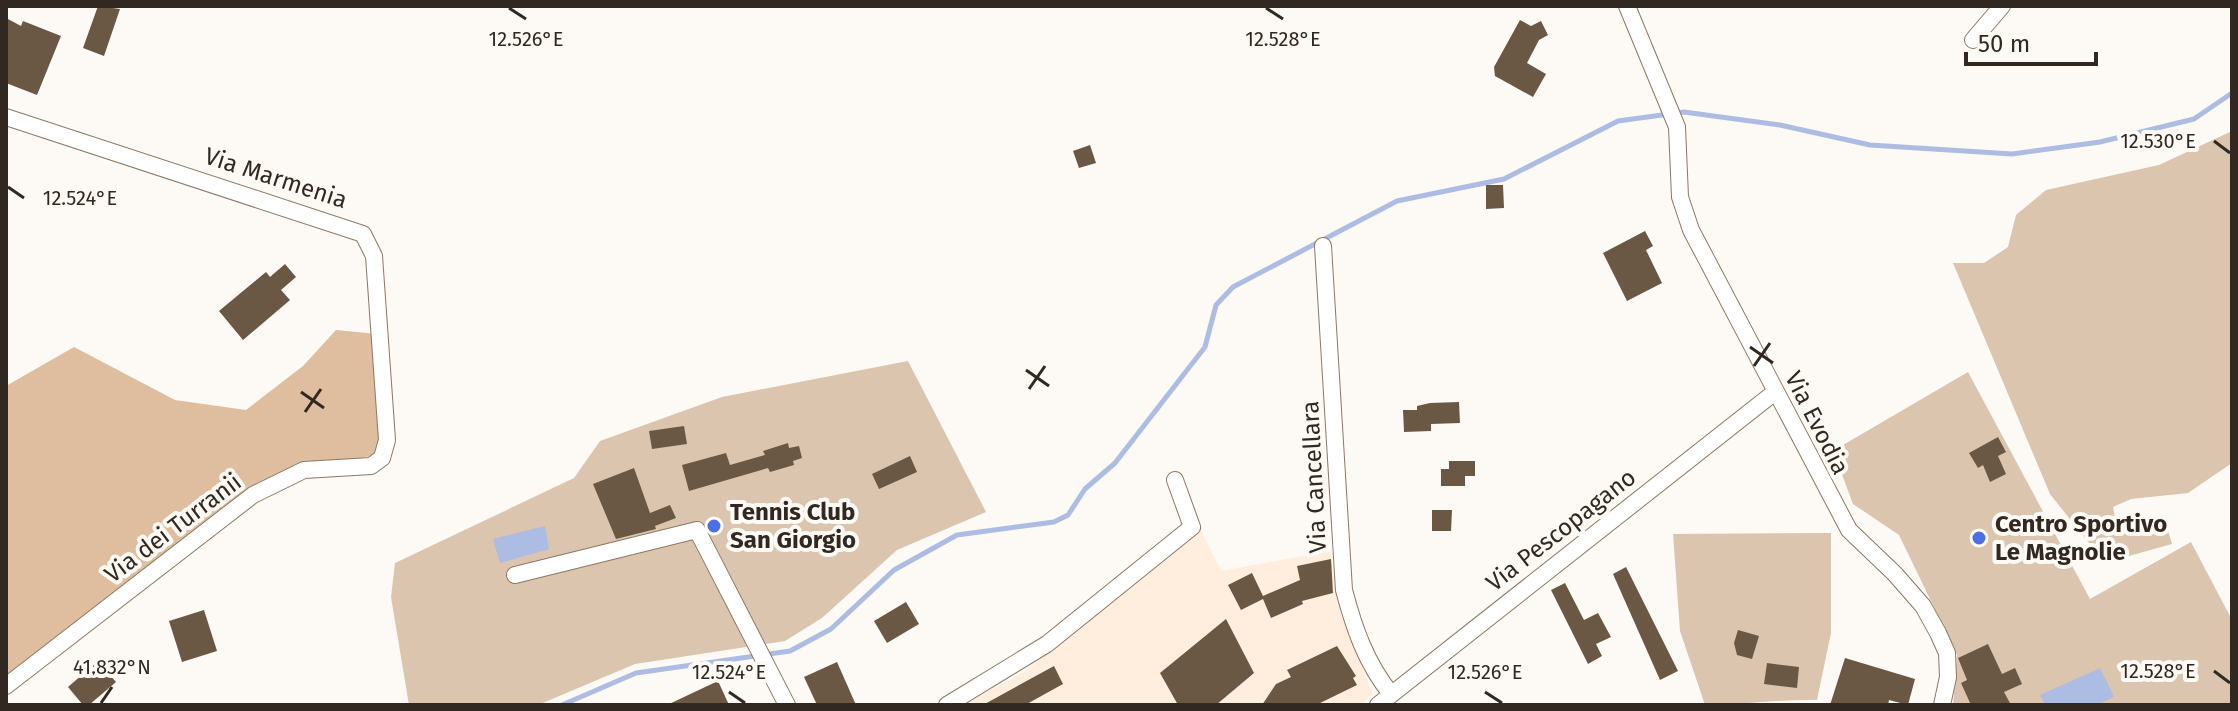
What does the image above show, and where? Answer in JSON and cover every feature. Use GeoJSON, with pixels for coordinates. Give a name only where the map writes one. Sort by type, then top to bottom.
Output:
{"type":"FeatureCollection","features":[{"type":"Feature","properties":{"kind":"street","name":"Via Evodia"},"geometry":{"type":"LineString","coordinates":[[1627,6],[1677,127],[1683,212],[1849,530],[1923,606],[1938,633],[1947,653],[1948,677],[1942,705]]}},
{"type":"Feature","properties":{"kind":"street"},"geometry":{"type":"LineString","coordinates":[[1973,40],[2002,6]]}},
{"type":"Feature","properties":{"kind":"street","name":"Via Marmenia"},"geometry":{"type":"LineString","coordinates":[[6,117],[363,234],[374,256],[385,453]]}},
{"type":"Feature","properties":{"kind":"street","name":"Via Cancellara"},"geometry":{"type":"LineString","coordinates":[[1323,246],[1344,590],[1354,628],[1384,700]]}},
{"type":"Feature","properties":{"kind":"street","name":"Via Pescopagano"},"geometry":{"type":"LineString","coordinates":[[1384,700],[1775,392]]}},
{"type":"Feature","properties":{"kind":"street","name":"Via dei Turranii"},"geometry":{"type":"LineString","coordinates":[[6,686],[253,495],[304,470],[371,466],[385,453]]}},
{"type":"Feature","properties":{"kind":"street"},"geometry":{"type":"LineString","coordinates":[[947,705],[1047,644],[1192,527],[1175,480]]}},
{"type":"Feature","properties":{"kind":"street"},"geometry":{"type":"LineString","coordinates":[[515,575],[697,530],[787,705]]}},
{"type":"Feature","properties":{"kind":"shaded area"},"geometry":{"type":"Polygon","coordinates":[[[2232,131],[2232,463],[2188,493],[2131,499],[2113,507],[2116,522],[2165,521],[2172,544],[2129,556],[2105,553],[2088,542],[2050,494],[1953,263],[1984,263],[2008,247],[2016,215],[2046,190],[2159,165],[2232,131]]]}},
{"type":"Feature","properties":{"kind":"shaded area"},"geometry":{"type":"Polygon","coordinates":[[[336,330],[377,334],[385,453],[304,470],[200,534],[6,679],[6,386],[74,347],[175,400],[246,410],[303,366],[336,330]]]}},
{"type":"Feature","properties":{"kind":"shaded area","name":"Tennis Club San Giorgio"},"geometry":{"type":"Polygon","coordinates":[[[908,361],[986,512],[897,550],[822,618],[785,641],[635,664],[538,705],[409,705],[391,597],[395,563],[574,478],[600,441],[722,397],[908,361]]]}},
{"type":"Feature","properties":{"kind":"shaded area","name":"Centro Sportivo Le Magnolie"},"geometry":{"type":"Polygon","coordinates":[[[1968,372],[2090,599],[2191,542],[2232,620],[2232,705],[1953,705],[1957,655],[1899,535],[1853,504],[1840,469],[1843,445],[1968,372]]]}},
{"type":"Feature","properties":{"kind":"shaded area"},"geometry":{"type":"Polygon","coordinates":[[[1201,530],[1221,571],[1330,551],[1341,614],[1373,694],[1360,705],[963,705],[1023,673],[1201,530]]]}},
{"type":"Feature","properties":{"kind":"shaded area"},"geometry":{"type":"Polygon","coordinates":[[[1831,533],[1831,633],[1817,700],[1705,705],[1680,631],[1673,534],[1831,533]]]}},
{"type":"Feature","properties":{"kind":"water"},"geometry":{"type":"Polygon","coordinates":[[[545,526],[549,549],[500,563],[493,539],[545,526]]]}},
{"type":"Feature","properties":{"kind":"water"},"geometry":{"type":"Polygon","coordinates":[[[2100,668],[2114,697],[2096,705],[2045,705],[2040,695],[2100,668]]]}},
{"type":"Feature","properties":{"kind":"building"},"geometry":{"type":"Polygon","coordinates":[[[98,6],[120,9],[104,56],[83,48],[98,6]]]}},
{"type":"Feature","properties":{"kind":"building"},"geometry":{"type":"Polygon","coordinates":[[[6,18],[21,26],[23,21],[61,36],[37,95],[6,83],[6,18]]]}},
{"type":"Feature","properties":{"kind":"building"},"geometry":{"type":"Polygon","coordinates":[[[1520,20],[1531,26],[1541,21],[1548,35],[1539,40],[1527,63],[1546,74],[1533,97],[1495,76],[1494,67],[1520,20]]]}},
{"type":"Feature","properties":{"kind":"building"},"geometry":{"type":"Polygon","coordinates":[[[1090,145],[1096,163],[1079,168],[1073,151],[1090,145]]]}},
{"type":"Feature","properties":{"kind":"building"},"geometry":{"type":"Polygon","coordinates":[[[1486,185],[1503,185],[1504,208],[1486,209],[1486,185]]]}},
{"type":"Feature","properties":{"kind":"building"},"geometry":{"type":"Polygon","coordinates":[[[1645,231],[1653,246],[1646,250],[1662,283],[1627,301],[1603,253],[1645,231]]]}},
{"type":"Feature","properties":{"kind":"building"},"geometry":{"type":"Polygon","coordinates":[[[285,264],[296,277],[281,290],[290,300],[243,340],[219,311],[266,272],[270,277],[285,264]]]}},
{"type":"Feature","properties":{"kind":"building"},"geometry":{"type":"Polygon","coordinates":[[[1459,402],[1460,423],[1431,424],[1431,431],[1404,432],[1403,410],[1417,410],[1417,406],[1430,403],[1459,402]]]}},
{"type":"Feature","properties":{"kind":"building"},"geometry":{"type":"Polygon","coordinates":[[[684,426],[687,444],[652,449],[649,431],[684,426]]]}},
{"type":"Feature","properties":{"kind":"building"},"geometry":{"type":"Polygon","coordinates":[[[1998,437],[2006,452],[1998,456],[2006,474],[1990,482],[1983,465],[1978,468],[1969,453],[1998,437]]]}},
{"type":"Feature","properties":{"kind":"building"},"geometry":{"type":"Polygon","coordinates":[[[788,443],[789,448],[799,446],[802,458],[793,461],[794,465],[770,472],[768,468],[689,491],[682,465],[726,453],[730,465],[765,455],[763,451],[788,443]]]}},
{"type":"Feature","properties":{"kind":"building"},"geometry":{"type":"Polygon","coordinates":[[[910,456],[917,472],[879,489],[872,474],[910,456]]]}},
{"type":"Feature","properties":{"kind":"building"},"geometry":{"type":"Polygon","coordinates":[[[1449,461],[1475,461],[1475,476],[1465,476],[1465,486],[1441,486],[1441,469],[1449,469],[1449,461]]]}},
{"type":"Feature","properties":{"kind":"building"},"geometry":{"type":"Polygon","coordinates":[[[634,468],[650,513],[670,505],[676,518],[655,526],[656,529],[616,539],[593,484],[634,468]]]}},
{"type":"Feature","properties":{"kind":"building"},"geometry":{"type":"Polygon","coordinates":[[[1432,510],[1452,510],[1451,531],[1432,531],[1432,510]]]}},
{"type":"Feature","properties":{"kind":"building"},"geometry":{"type":"Polygon","coordinates":[[[1331,559],[1333,593],[1302,601],[1303,604],[1271,618],[1263,599],[1241,610],[1228,585],[1252,573],[1263,596],[1300,580],[1297,566],[1331,559]]]}},
{"type":"Feature","properties":{"kind":"building"},"geometry":{"type":"Polygon","coordinates":[[[1626,567],[1678,671],[1660,680],[1613,574],[1626,567]]]}},
{"type":"Feature","properties":{"kind":"building"},"geometry":{"type":"Polygon","coordinates":[[[1565,583],[1584,620],[1598,613],[1611,637],[1596,644],[1602,656],[1588,664],[1551,590],[1565,583]]]}},
{"type":"Feature","properties":{"kind":"building"},"geometry":{"type":"Polygon","coordinates":[[[906,602],[919,624],[887,643],[874,621],[906,602]]]}},
{"type":"Feature","properties":{"kind":"building"},"geometry":{"type":"Polygon","coordinates":[[[204,610],[217,651],[182,662],[169,621],[204,610]]]}},
{"type":"Feature","properties":{"kind":"building"},"geometry":{"type":"Polygon","coordinates":[[[1226,619],[1254,673],[1216,705],[1178,705],[1160,673],[1226,619]]]}},
{"type":"Feature","properties":{"kind":"building"},"geometry":{"type":"Polygon","coordinates":[[[1738,630],[1759,636],[1752,659],[1737,655],[1734,643],[1738,630]]]}},
{"type":"Feature","properties":{"kind":"building"},"geometry":{"type":"Polygon","coordinates":[[[1988,644],[2002,674],[2015,668],[2022,684],[2004,692],[2011,705],[1971,705],[1961,683],[1967,680],[1958,658],[1988,644]]]}},
{"type":"Feature","properties":{"kind":"building"},"geometry":{"type":"Polygon","coordinates":[[[1337,646],[1356,676],[1353,678],[1357,685],[1316,705],[1262,705],[1276,684],[1291,677],[1287,670],[1337,646]]]}},
{"type":"Feature","properties":{"kind":"building"},"geometry":{"type":"Polygon","coordinates":[[[1845,658],[1915,679],[1908,705],[1889,700],[1888,705],[1830,705],[1845,658]]]}},
{"type":"Feature","properties":{"kind":"building"},"geometry":{"type":"Polygon","coordinates":[[[98,661],[116,682],[89,705],[83,705],[68,687],[98,661]]]}},
{"type":"Feature","properties":{"kind":"building"},"geometry":{"type":"Polygon","coordinates":[[[837,662],[856,705],[817,705],[804,677],[837,662]]]}},
{"type":"Feature","properties":{"kind":"building"},"geometry":{"type":"Polygon","coordinates":[[[1767,663],[1799,667],[1797,688],[1764,684],[1767,663]]]}},
{"type":"Feature","properties":{"kind":"building"},"geometry":{"type":"Polygon","coordinates":[[[1054,666],[1063,684],[1025,705],[983,705],[1054,666]]]}},
{"type":"Feature","properties":{"kind":"building"},"geometry":{"type":"Polygon","coordinates":[[[718,681],[729,705],[667,705],[718,681]]]}},
{"type":"Feature","properties":{"kind":"waterway"},"geometry":{"type":"LineString","coordinates":[[562,705],[636,673],[790,651],[831,629],[894,570],[957,535],[1054,522],[1068,515],[1085,489],[1115,463],[1205,347],[1216,305],[1233,287],[1397,201],[1504,179],[1618,121],[1684,112],[1780,125],[1870,145],[2012,154],[2100,142],[2194,119],[2232,93]]}},
{"type":"Feature","properties":{"kind":"place","name":"Tennis Club San Giorgio"},"geometry":{"type":"Point","coordinates":[714,526]}},
{"type":"Feature","properties":{"kind":"place","name":"Centro Sportivo Le Magnolie"},"geometry":{"type":"Point","coordinates":[1979,538]}}]}
